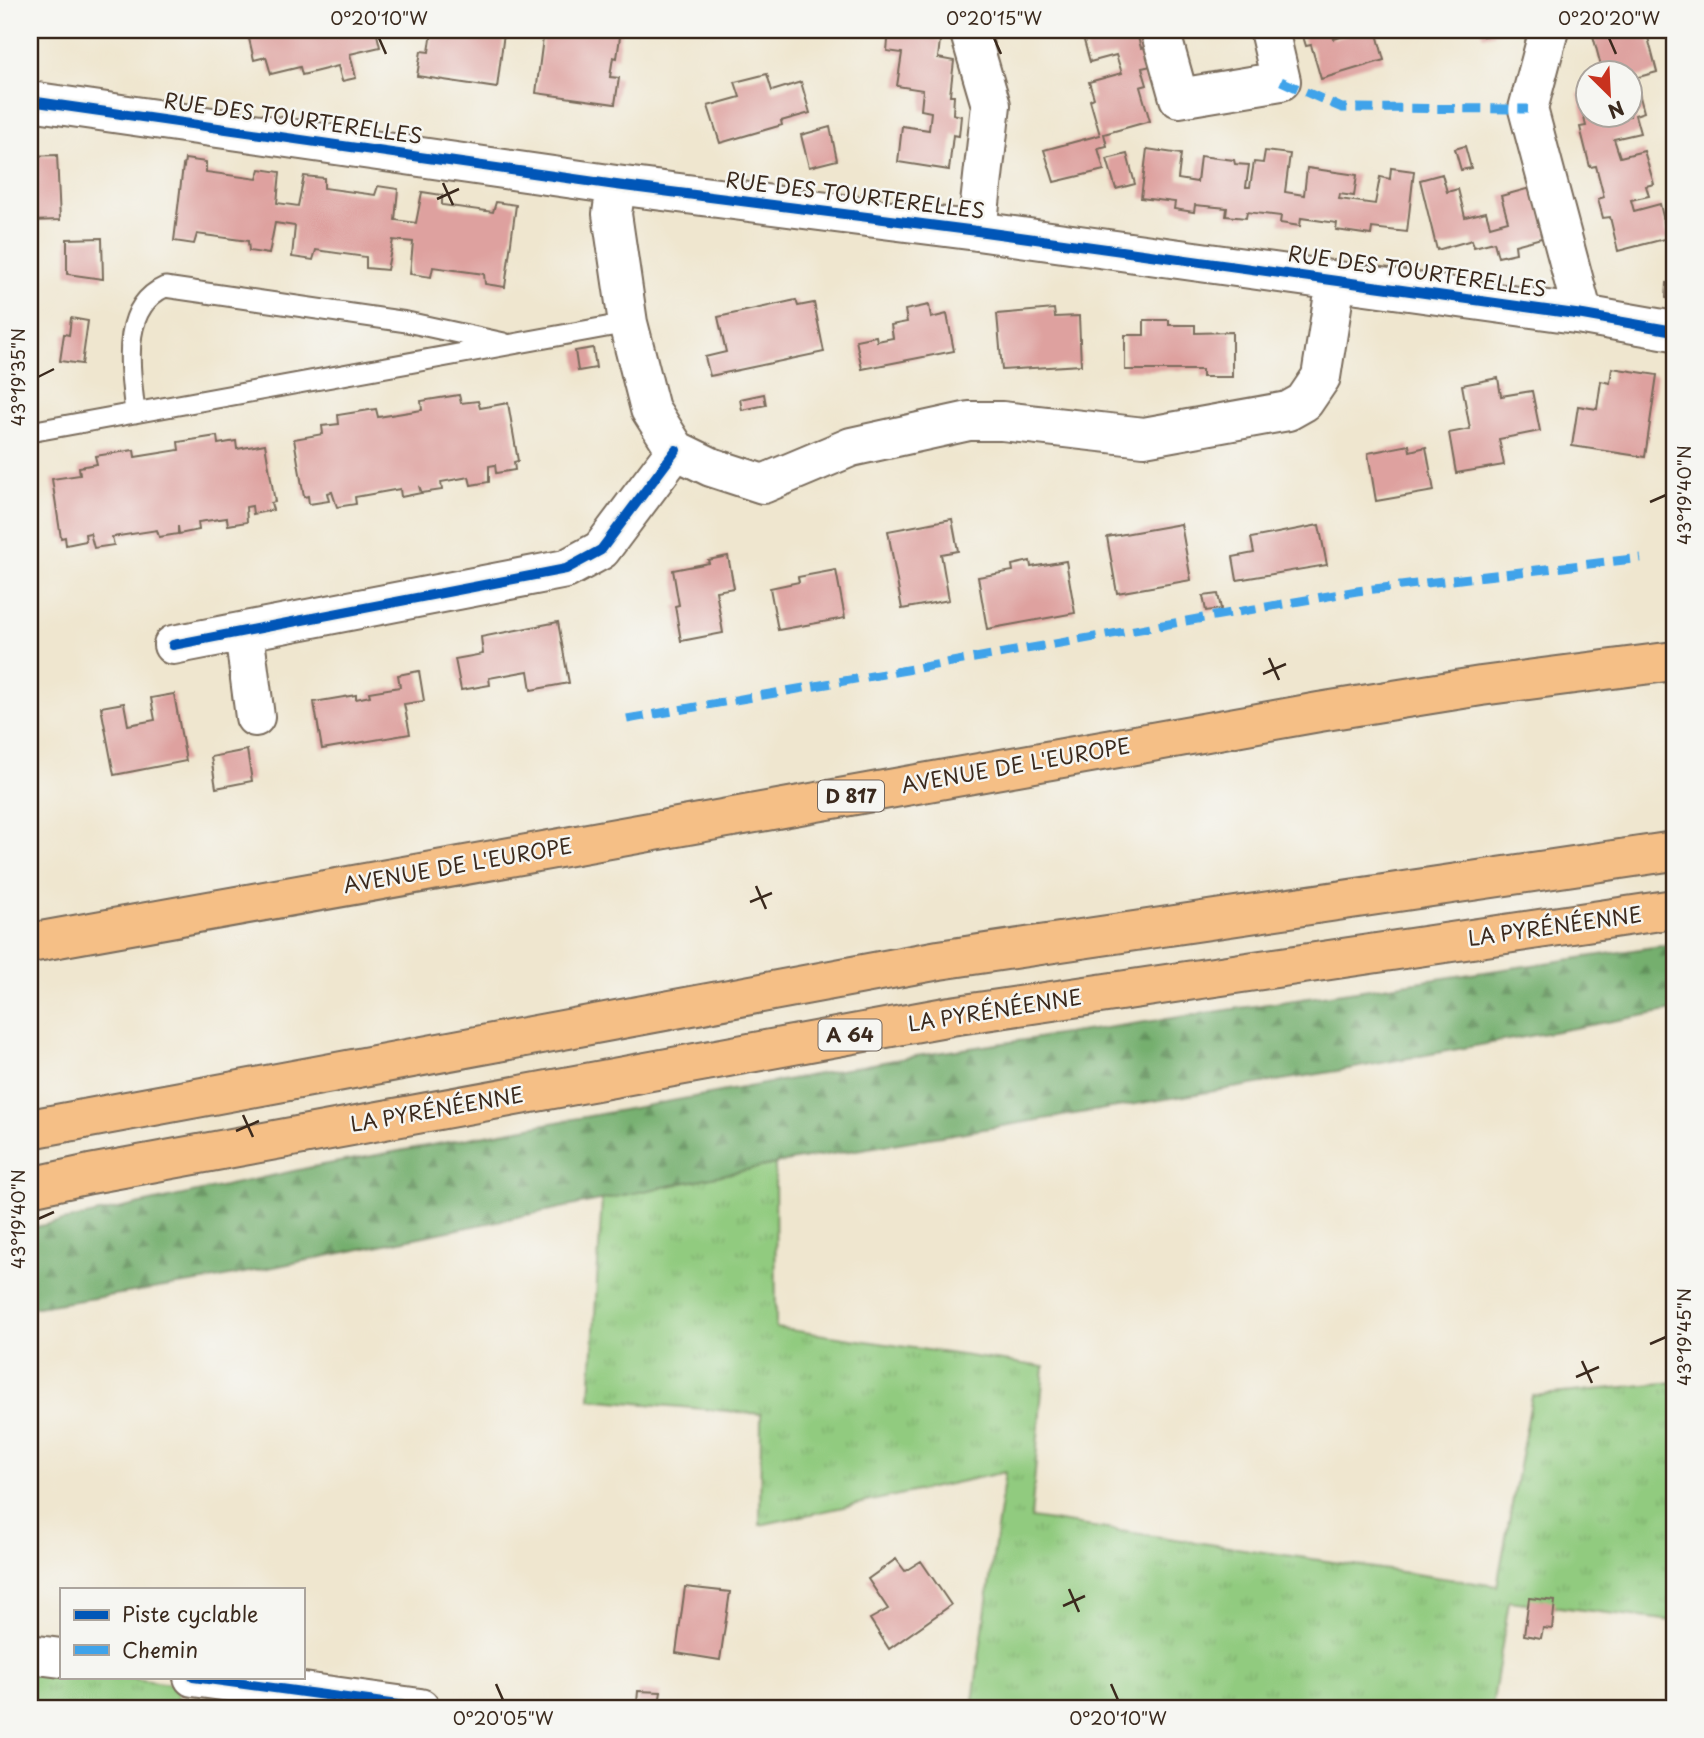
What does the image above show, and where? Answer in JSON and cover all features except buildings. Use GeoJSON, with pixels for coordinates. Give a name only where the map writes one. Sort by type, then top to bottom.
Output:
{"type":"FeatureCollection","features":[{"type":"Feature","properties":{"kind":"main road","name":"AVENUE DE L'EUROPE"},"geometry":{"type":"LineString","coordinates":[[30,943],[1319,712],[1674,661]]}},
{"type":"Feature","properties":{"kind":"main road"},"geometry":{"type":"LineString","coordinates":[[30,1129],[939,960],[1674,851]]}},
{"type":"Feature","properties":{"kind":"main road","name":"LA PYRÉNÉENNE"},"geometry":{"type":"LineString","coordinates":[[30,1188],[90,1174],[951,1016],[1674,909]]}},
{"type":"Feature","properties":{"kind":"street"},"geometry":{"type":"LineString","coordinates":[[969,30],[991,105],[977,231]]}},
{"type":"Feature","properties":{"kind":"street"},"geometry":{"type":"LineString","coordinates":[[1160,30],[1179,98],[1282,81],[1269,30]]}},
{"type":"Feature","properties":{"kind":"street"},"geometry":{"type":"LineString","coordinates":[[1549,30],[1528,109],[1583,314]]}},
{"type":"Feature","properties":{"kind":"street","name":"RUE DES TOURTERELLES"},"geometry":{"type":"LineString","coordinates":[[30,101],[616,185],[977,231],[1583,314],[1674,331]]}},
{"type":"Feature","properties":{"kind":"street"},"geometry":{"type":"LineString","coordinates":[[616,185],[612,214],[628,323],[650,409],[676,450],[711,467],[763,484],[851,447],[969,421],[1002,421],[1144,437],[1288,411],[1304,402],[1321,377],[1336,281]]}},
{"type":"Feature","properties":{"kind":"street"},"geometry":{"type":"LineString","coordinates":[[173,645],[566,569],[601,550],[676,450]]}},
{"type":"Feature","properties":{"kind":"street"},"geometry":{"type":"LineString","coordinates":[[244,632],[255,717]]}},
{"type":"Feature","properties":{"kind":"street"},"geometry":{"type":"LineString","coordinates":[[30,1654],[60,1658]]}},
{"type":"Feature","properties":{"kind":"street"},"geometry":{"type":"LineString","coordinates":[[200,1678],[420,1708]]}},
{"type":"Feature","properties":{"kind":"lane"},"geometry":{"type":"LineString","coordinates":[[135,413],[131,368],[133,325],[141,305],[153,292],[164,287],[407,322],[512,345]]}},
{"type":"Feature","properties":{"kind":"lane"},"geometry":{"type":"LineString","coordinates":[[30,432],[628,323]]}},
{"type":"Feature","properties":{"kind":"green space"},"geometry":{"type":"Polygon","coordinates":[[[1674,944],[1674,1010],[1337,1071],[795,1160],[210,1280],[30,1308],[30,1228],[312,1167],[916,1056],[1674,944]]]}},
{"type":"Feature","properties":{"kind":"green space"},"geometry":{"type":"Polygon","coordinates":[[[775,1164],[776,1328],[1044,1367],[1031,1518],[1497,1586],[1532,1396],[1674,1382],[1674,1621],[1509,1601],[1492,1708],[972,1708],[1005,1472],[760,1525],[761,1414],[590,1399],[602,1199],[775,1164]]]}},
{"type":"Feature","properties":{"kind":"green space"},"geometry":{"type":"Polygon","coordinates":[[[30,1662],[60,1667],[60,1678],[129,1678],[178,1685],[177,1708],[30,1708],[30,1662]]]}},
{"type":"Feature","properties":{"kind":"marked path"},"geometry":{"type":"LineString","coordinates":[[1281,81],[1342,108],[1528,109]]}},
{"type":"Feature","properties":{"kind":"marked path"},"geometry":{"type":"LineString","coordinates":[[627,719],[1357,591],[1641,558]]}},
{"type":"Feature","properties":{"kind":"cycle path"},"geometry":{"type":"LineString","coordinates":[[30,101],[616,185],[977,231],[1583,315],[1674,331]]}},
{"type":"Feature","properties":{"kind":"cycle path"},"geometry":{"type":"LineString","coordinates":[[173,645],[566,569],[601,550],[676,450]]}},
{"type":"Feature","properties":{"kind":"cycle path"},"geometry":{"type":"LineString","coordinates":[[200,1678],[420,1708]]}}]}
